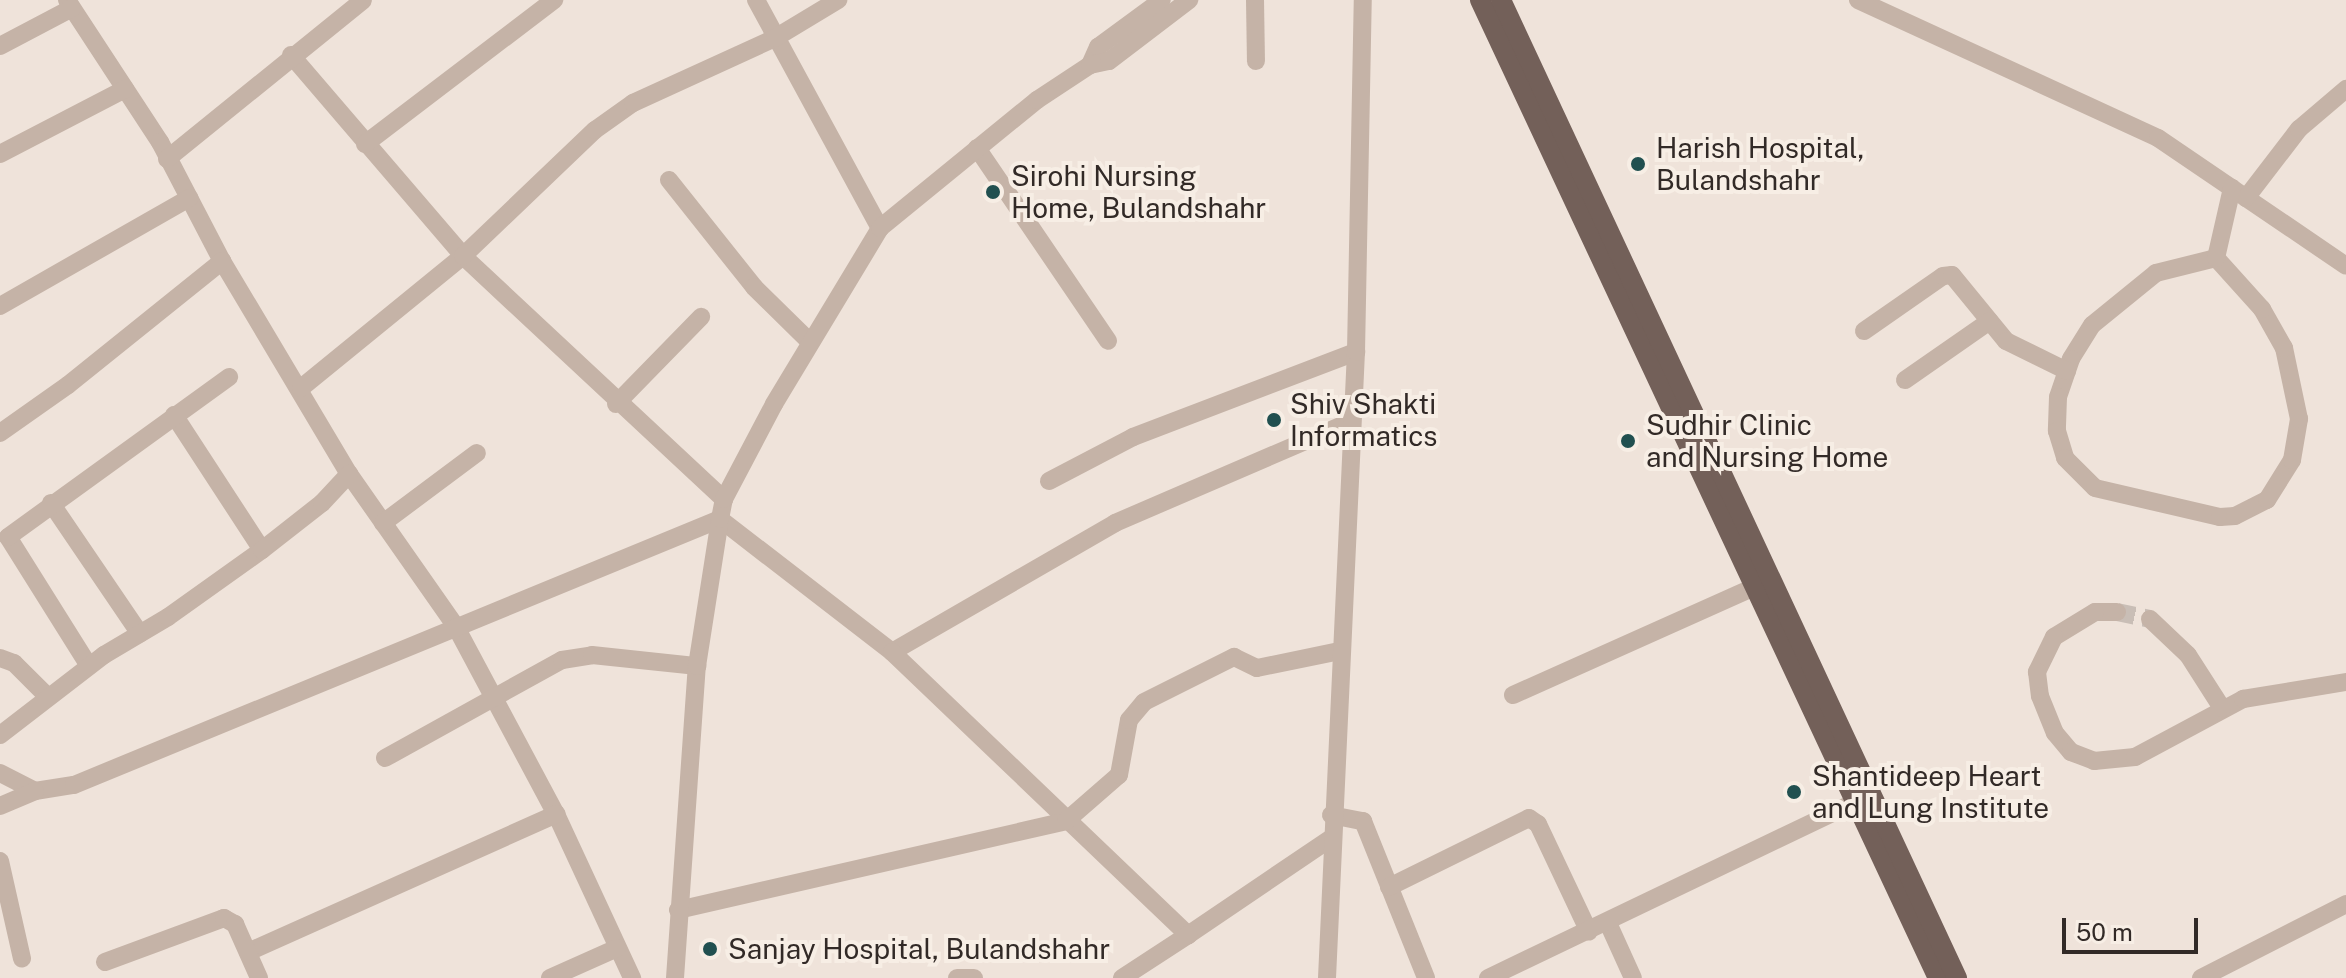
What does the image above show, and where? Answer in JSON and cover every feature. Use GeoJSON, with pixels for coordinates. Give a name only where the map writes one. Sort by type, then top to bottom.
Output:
{"type":"FeatureCollection","features":[{"type":"Feature","properties":{"kind":"main road"},"geometry":{"type":"LineString","coordinates":[[1480,0],[1755,587],[1957,978]]}},
{"type":"Feature","properties":{"kind":"main road"},"geometry":{"type":"LineString","coordinates":[[1501,0],[1862,799],[1938,978]]}},
{"type":"Feature","properties":{"kind":"street"},"geometry":{"type":"LineString","coordinates":[[365,144],[554,0]]}},
{"type":"Feature","properties":{"kind":"street"},"geometry":{"type":"LineString","coordinates":[[756,0],[880,228]]}},
{"type":"Feature","properties":{"kind":"street"},"geometry":{"type":"LineString","coordinates":[[301,388],[463,256],[595,130],[633,103],[775,38],[838,0]]}},
{"type":"Feature","properties":{"kind":"street"},"geometry":{"type":"LineString","coordinates":[[1090,65],[1098,47],[1162,0]]}},
{"type":"Feature","properties":{"kind":"street"},"geometry":{"type":"LineString","coordinates":[[675,978],[697,666],[724,499],[808,340],[880,228],[977,148],[1090,65],[1109,61],[1189,0]]}},
{"type":"Feature","properties":{"kind":"street"},"geometry":{"type":"LineString","coordinates":[[1255,0],[1256,61]]}},
{"type":"Feature","properties":{"kind":"street"},"geometry":{"type":"LineString","coordinates":[[1327,978],[1331,815],[1356,352],[1363,0]]}},
{"type":"Feature","properties":{"kind":"street"},"geometry":{"type":"LineString","coordinates":[[1858,0],[2158,138],[2346,266]]}},
{"type":"Feature","properties":{"kind":"street"},"geometry":{"type":"LineString","coordinates":[[167,159],[354,3]]}},
{"type":"Feature","properties":{"kind":"street"},"geometry":{"type":"LineString","coordinates":[[0,46],[69,4],[167,159],[222,261],[301,388],[349,474],[456,627],[556,814],[632,978]]}},
{"type":"Feature","properties":{"kind":"street"},"geometry":{"type":"LineString","coordinates":[[291,55],[463,256],[616,404],[724,499]]}},
{"type":"Feature","properties":{"kind":"street"},"geometry":{"type":"LineString","coordinates":[[0,154],[125,89]]}},
{"type":"Feature","properties":{"kind":"street"},"geometry":{"type":"LineString","coordinates":[[2216,258],[2239,193],[2299,129],[2346,89]]}},
{"type":"Feature","properties":{"kind":"street"},"geometry":{"type":"LineString","coordinates":[[977,148],[1108,341]]}},
{"type":"Feature","properties":{"kind":"street"},"geometry":{"type":"LineString","coordinates":[[669,180],[754,287],[808,340]]}},
{"type":"Feature","properties":{"kind":"street"},"geometry":{"type":"LineString","coordinates":[[0,306],[189,198]]}},
{"type":"Feature","properties":{"kind":"street"},"geometry":{"type":"LineString","coordinates":[[2216,258],[2262,309],[2292,376],[2299,419],[2292,460],[2267,500],[2250,511],[2220,517],[2095,488],[2065,458],[2057,431],[2058,397],[2067,371],[2092,325],[2118,300],[2156,273],[2216,258]]}},
{"type":"Feature","properties":{"kind":"street"},"geometry":{"type":"LineString","coordinates":[[0,433],[68,385],[222,261]]}},
{"type":"Feature","properties":{"kind":"street"},"geometry":{"type":"LineString","coordinates":[[1864,331],[1943,276],[1952,275],[2016,349],[2067,371]]}},
{"type":"Feature","properties":{"kind":"street"},"geometry":{"type":"LineString","coordinates":[[616,404],[701,317]]}},
{"type":"Feature","properties":{"kind":"street"},"geometry":{"type":"LineString","coordinates":[[1905,380],[1990,321]]}},
{"type":"Feature","properties":{"kind":"street"},"geometry":{"type":"LineString","coordinates":[[1049,481],[1146,431],[1356,352]]}},
{"type":"Feature","properties":{"kind":"street"},"geometry":{"type":"LineString","coordinates":[[89,666],[8,540],[51,503],[229,377]]}},
{"type":"Feature","properties":{"kind":"street"},"geometry":{"type":"LineString","coordinates":[[174,415],[262,550]]}},
{"type":"Feature","properties":{"kind":"street"},"geometry":{"type":"LineString","coordinates":[[892,652],[1115,523],[1352,421]]}},
{"type":"Feature","properties":{"kind":"street"},"geometry":{"type":"LineString","coordinates":[[383,523],[477,453]]}},
{"type":"Feature","properties":{"kind":"street"},"geometry":{"type":"LineString","coordinates":[[0,735],[89,666],[262,550],[322,503],[349,474]]}},
{"type":"Feature","properties":{"kind":"street"},"geometry":{"type":"LineString","coordinates":[[51,503],[140,634]]}},
{"type":"Feature","properties":{"kind":"street"},"geometry":{"type":"LineString","coordinates":[[720,519],[892,652],[1188,935]]}},
{"type":"Feature","properties":{"kind":"street"},"geometry":{"type":"LineString","coordinates":[[0,806],[35,791],[74,785],[720,519]]}},
{"type":"Feature","properties":{"kind":"street"},"geometry":{"type":"LineString","coordinates":[[1513,695],[1755,587]]}},
{"type":"Feature","properties":{"kind":"street"},"geometry":{"type":"LineString","coordinates":[[2117,612],[2095,612],[2071,625],[2043,652],[2037,672],[2040,696],[2055,733],[2071,752],[2094,761],[2117,762],[2222,708],[2263,694],[2346,682]]}},
{"type":"Feature","properties":{"kind":"street"},"geometry":{"type":"LineString","coordinates":[[2150,619],[2180,645],[2222,708]]}},
{"type":"Feature","properties":{"kind":"street"},"geometry":{"type":"LineString","coordinates":[[678,910],[1066,821],[1119,775],[1129,720],[1144,702],[1234,657],[1257,668],[1340,651]]}},
{"type":"Feature","properties":{"kind":"street"},"geometry":{"type":"LineString","coordinates":[[385,758],[493,695],[562,660],[592,655],[697,666]]}},
{"type":"Feature","properties":{"kind":"street"},"geometry":{"type":"LineString","coordinates":[[0,658],[14,663],[47,696]]}},
{"type":"Feature","properties":{"kind":"street"},"geometry":{"type":"LineString","coordinates":[[0,773],[35,791]]}},
{"type":"Feature","properties":{"kind":"street"},"geometry":{"type":"LineString","coordinates":[[1488,978],[1525,970],[1589,932],[1862,799]]}},
{"type":"Feature","properties":{"kind":"street"},"geometry":{"type":"LineString","coordinates":[[248,952],[556,814]]}},
{"type":"Feature","properties":{"kind":"street"},"geometry":{"type":"LineString","coordinates":[[1331,815],[1363,821],[1426,978]]}},
{"type":"Feature","properties":{"kind":"street"},"geometry":{"type":"LineString","coordinates":[[1389,887],[1529,818],[1538,824],[1589,932]]}},
{"type":"Feature","properties":{"kind":"street"},"geometry":{"type":"LineString","coordinates":[[1122,978],[1330,839]]}},
{"type":"Feature","properties":{"kind":"street"},"geometry":{"type":"LineString","coordinates":[[0,861],[22,959]]}},
{"type":"Feature","properties":{"kind":"street"},"geometry":{"type":"LineString","coordinates":[[2201,978],[2346,904]]}},
{"type":"Feature","properties":{"kind":"street"},"geometry":{"type":"LineString","coordinates":[[105,962],[224,918],[235,924],[259,978]]}},
{"type":"Feature","properties":{"kind":"street"},"geometry":{"type":"LineString","coordinates":[[1608,923],[1633,978]]}},
{"type":"Feature","properties":{"kind":"street"},"geometry":{"type":"LineString","coordinates":[[550,978],[617,948]]}},
{"type":"Feature","properties":{"kind":"street"},"geometry":{"type":"LineString","coordinates":[[957,978],[974,978]]}},
{"type":"Feature","properties":{"kind":"tunnel"},"geometry":{"type":"LineString","coordinates":[[2117,612],[2150,619]]}},
{"type":"Feature","properties":{"kind":"place","name":"Harish Hospital, Bulandshahr"},"geometry":{"type":"Point","coordinates":[1638,164]}},
{"type":"Feature","properties":{"kind":"place","name":"Sirohi Nursing Home, Bulandshahr"},"geometry":{"type":"Point","coordinates":[993,192]}},
{"type":"Feature","properties":{"kind":"place","name":"Shiv Shakti Informatics"},"geometry":{"type":"Point","coordinates":[1274,420]}},
{"type":"Feature","properties":{"kind":"place","name":"Sudhir Clinic and Nursing Home"},"geometry":{"type":"Point","coordinates":[1628,441]}},
{"type":"Feature","properties":{"kind":"place","name":"Shantideep Heart and Lung Institute"},"geometry":{"type":"Point","coordinates":[1794,792]}},
{"type":"Feature","properties":{"kind":"place","name":"Sanjay Hospital, Bulandshahr"},"geometry":{"type":"Point","coordinates":[710,949]}}]}
